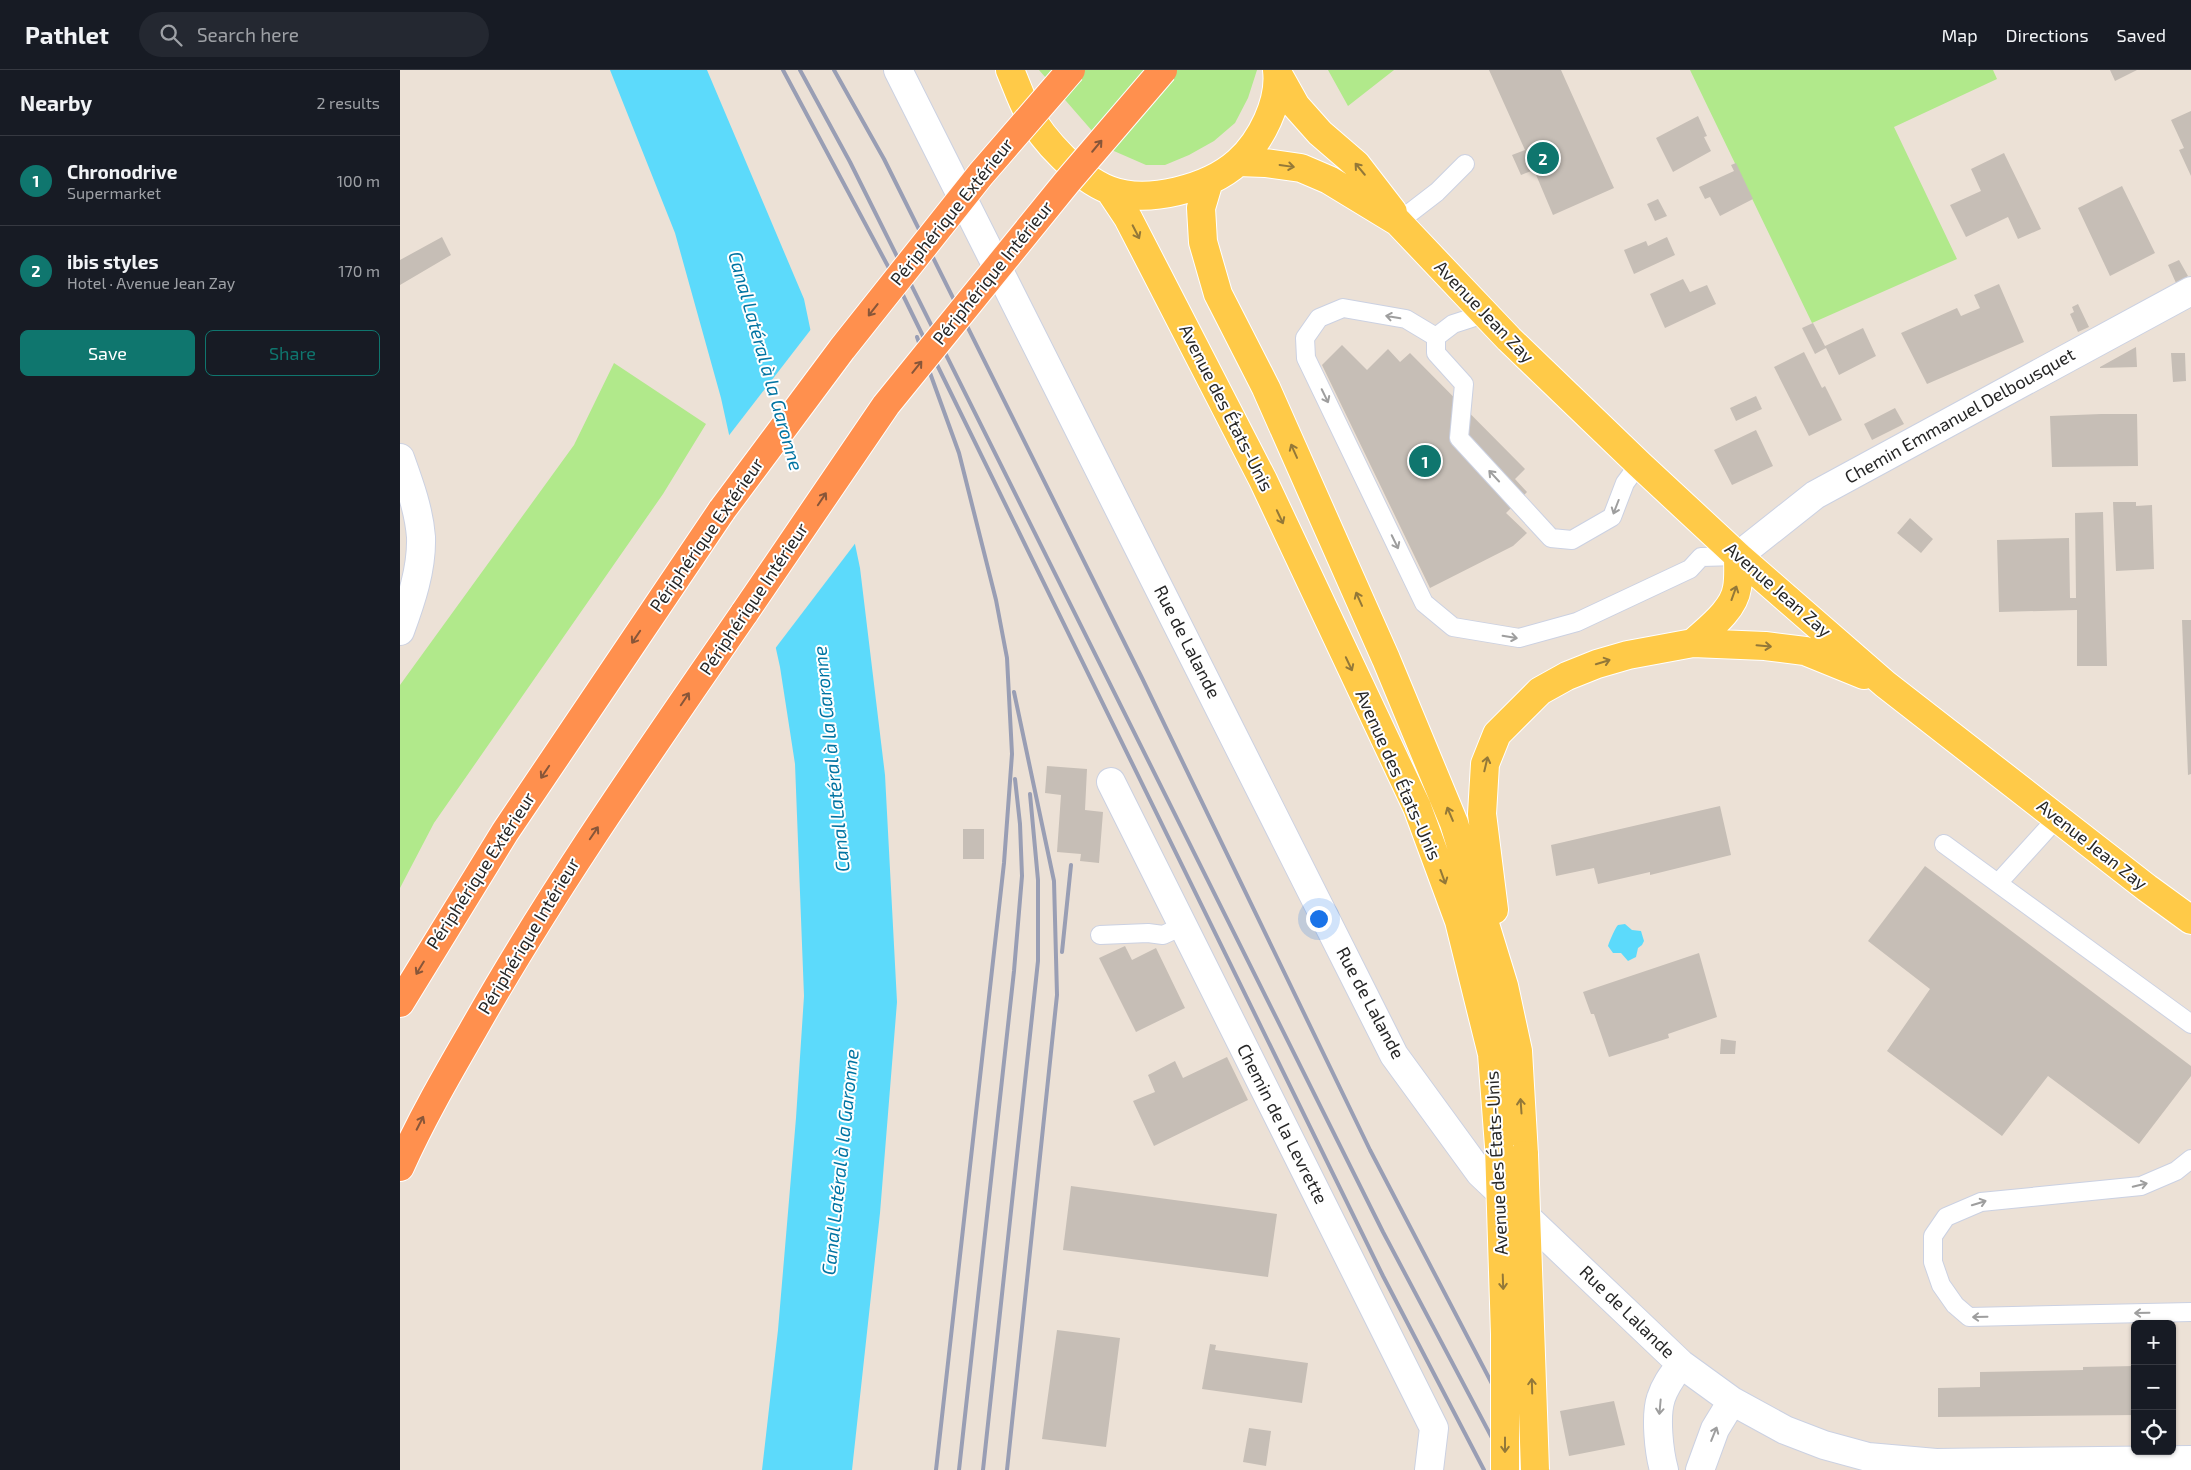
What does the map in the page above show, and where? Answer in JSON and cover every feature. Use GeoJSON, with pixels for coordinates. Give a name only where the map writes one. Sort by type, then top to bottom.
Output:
{"type":"FeatureCollection","features":[{"type":"Feature","properties":{"kind":"highway","name":"Périphérique Extérieur"},"geometry":{"type":"LineString","coordinates":[[400,1003],[505,832],[722,510],[842,349],[980,174],[1070,70]]}},
{"type":"Feature","properties":{"kind":"highway","name":"Périphérique Intérieur"},"geometry":{"type":"LineString","coordinates":[[400,1167],[420,1124],[498,986],[574,862],[886,405],[1079,167],[1163,70]]}},
{"type":"Feature","properties":{"kind":"main road"},"geometry":{"type":"LineString","coordinates":[[1010,70],[1028,114],[1054,149],[1082,174],[1110,190],[1147,197],[1181,190],[1209,181],[1238,162],[1257,139],[1268,118],[1276,93],[1277,72]]}},
{"type":"Feature","properties":{"kind":"main road","name":"Avenue Jean Zay"},"geometry":{"type":"LineString","coordinates":[[1277,72],[1296,106],[1320,133],[1356,164],[1392,210],[1398,222]]}},
{"type":"Feature","properties":{"kind":"main road","name":"Avenue Jean Zay"},"geometry":{"type":"LineString","coordinates":[[1238,162],[1265,163],[1301,168],[1328,180],[1398,222],[1484,314],[1638,464],[1738,556],[1885,684],[2147,888],[2191,920]]}},
{"type":"Feature","properties":{"kind":"main road","name":"Avenue des États-Unis"},"geometry":{"type":"LineString","coordinates":[[1209,181],[1201,208],[1203,242],[1218,294],[1278,415],[1386,659],[1454,823],[1504,986],[1518,1051],[1524,1155],[1535,1470]]}},
{"type":"Feature","properties":{"kind":"main road","name":"Avenue des États-Unis"},"geometry":{"type":"LineString","coordinates":[[1110,190],[1128,218],[1263,480],[1417,806],[1459,921],[1492,1054],[1499,1146],[1505,1334],[1505,1470]]}},
{"type":"Feature","properties":{"kind":"main road"},"geometry":{"type":"LineString","coordinates":[[1693,643],[1716,621],[1729,605],[1737,590],[1738,556]]}},
{"type":"Feature","properties":{"kind":"main road"},"geometry":{"type":"LineString","coordinates":[[1504,986],[1482,814],[1485,764],[1497,734],[1540,691],[1567,676],[1597,664],[1628,655],[1693,643],[1765,646],[1805,651],[1885,684]]}},
{"type":"Feature","properties":{"kind":"street","name":"Rue de Lalande"},"geometry":{"type":"LineString","coordinates":[[898,71],[962,194],[1394,1055],[1480,1173],[1681,1364],[1732,1401],[1785,1430],[1824,1445],[1868,1457],[1936,1464],[2191,1460]]}},
{"type":"Feature","properties":{"kind":"street","name":"Chemin Emmanuel Delbousquet"},"geometry":{"type":"LineString","coordinates":[[1738,556],[1815,495],[2191,291]]}},
{"type":"Feature","properties":{"kind":"street"},"geometry":{"type":"LineString","coordinates":[[400,458],[412,492],[421,537],[415,589],[400,631]]}},
{"type":"Feature","properties":{"kind":"street","name":"Chemin de la Levrette"},"geometry":{"type":"LineString","coordinates":[[1111,782],[1434,1428],[1429,1470]]}},
{"type":"Feature","properties":{"kind":"street"},"geometry":{"type":"LineString","coordinates":[[1664,1470],[1659,1429],[1660,1400],[1668,1383],[1681,1364]]}},
{"type":"Feature","properties":{"kind":"street"},"geometry":{"type":"LineString","coordinates":[[1700,1470],[1715,1429],[1732,1401]]}},
{"type":"Feature","properties":{"kind":"lane"},"geometry":{"type":"LineString","coordinates":[[1398,222],[1437,192],[1466,164]]}},
{"type":"Feature","properties":{"kind":"lane"},"geometry":{"type":"LineString","coordinates":[[1436,337],[1406,319],[1343,308],[1319,318],[1305,338],[1306,358],[1424,603],[1453,627],[1519,638],[1577,622],[1690,569],[1700,557],[1738,556]]}},
{"type":"Feature","properties":{"kind":"lane"},"geometry":{"type":"LineString","coordinates":[[1436,337],[1453,324],[1484,314]]}},
{"type":"Feature","properties":{"kind":"lane"},"geometry":{"type":"LineString","coordinates":[[1436,337],[1436,353],[1464,384],[1459,438],[1551,538],[1572,540],[1612,517],[1625,483],[1638,464]]}},
{"type":"Feature","properties":{"kind":"lane"},"geometry":{"type":"LineString","coordinates":[[1998,883],[2057,818]]}},
{"type":"Feature","properties":{"kind":"lane"},"geometry":{"type":"LineString","coordinates":[[1944,844],[2191,1024]]}},
{"type":"Feature","properties":{"kind":"lane"},"geometry":{"type":"LineString","coordinates":[[1100,935],[1148,933],[1163,935],[1183,926]]}},
{"type":"Feature","properties":{"kind":"lane"},"geometry":{"type":"LineString","coordinates":[[2191,1160],[2176,1171],[2141,1186],[1981,1202],[1946,1217],[1933,1236],[1933,1262],[1941,1285],[1955,1305],[1969,1317],[2191,1312]]}},
{"type":"Feature","properties":{"kind":"green space"},"geometry":{"type":"Polygon","coordinates":[[[1039,70],[1257,70],[1248,98],[1235,123],[1214,141],[1189,155],[1165,165],[1146,165],[1107,148],[1039,70]]]}},
{"type":"Feature","properties":{"kind":"green space"},"geometry":{"type":"Polygon","coordinates":[[[1328,70],[1394,70],[1348,106],[1328,70]]]}},
{"type":"Feature","properties":{"kind":"green space"},"geometry":{"type":"Polygon","coordinates":[[[1690,70],[1993,70],[1997,79],[1894,127],[1957,259],[1812,323],[1690,70]]]}},
{"type":"Feature","properties":{"kind":"green space"},"geometry":{"type":"Polygon","coordinates":[[[614,363],[706,424],[663,494],[434,823],[400,888],[400,685],[574,445],[614,363]]]}},
{"type":"Feature","properties":{"kind":"water","name":"Canal Latéral à la Garonne"},"geometry":{"type":"Polygon","coordinates":[[[610,70],[707,70],[804,299],[860,568],[885,775],[897,1002],[880,1213],[852,1470],[762,1470],[778,1330],[804,996],[795,764],[780,667],[721,398],[675,233],[610,70]]]}},
{"type":"Feature","properties":{"kind":"water"},"geometry":{"type":"Polygon","coordinates":[[[1625,924],[1632,930],[1641,931],[1644,941],[1638,948],[1636,957],[1628,961],[1621,953],[1613,953],[1608,946],[1618,925],[1625,924]]]}},
{"type":"Feature","properties":{"kind":"pier"},"geometry":{"type":"Polygon","coordinates":[[[812,328],[857,541],[774,650],[727,438],[812,328]]]}},
{"type":"Feature","properties":{"kind":"building"},"geometry":{"type":"Polygon","coordinates":[[[1489,70],[1561,70],[1614,188],[1553,215],[1534,170],[1521,175],[1512,155],[1525,150],[1489,70]]]}},
{"type":"Feature","properties":{"kind":"building"},"geometry":{"type":"Polygon","coordinates":[[[2110,70],[2137,70],[2115,81],[2110,70]]]}},
{"type":"Feature","properties":{"kind":"building"},"geometry":{"type":"Polygon","coordinates":[[[2191,111],[2191,176],[2179,150],[2184,148],[2171,120],[2191,111]]]}},
{"type":"Feature","properties":{"kind":"building"},"geometry":{"type":"Polygon","coordinates":[[[1698,116],[1707,136],[1704,137],[1711,151],[1673,172],[1656,138],[1698,116]]]}},
{"type":"Feature","properties":{"kind":"building"},"geometry":{"type":"Polygon","coordinates":[[[2004,153],[2041,229],[2018,239],[2008,217],[1966,237],[1950,205],[1981,191],[1971,169],[2004,153]]]}},
{"type":"Feature","properties":{"kind":"building"},"geometry":{"type":"Polygon","coordinates":[[[1736,163],[1753,199],[1720,216],[1710,197],[1705,199],[1699,187],[1734,171],[1731,165],[1736,163]]]}},
{"type":"Feature","properties":{"kind":"building"},"geometry":{"type":"Polygon","coordinates":[[[2122,186],[2155,253],[2110,276],[2078,208],[2122,186]]]}},
{"type":"Feature","properties":{"kind":"building"},"geometry":{"type":"Polygon","coordinates":[[[1658,199],[1667,216],[1655,221],[1647,204],[1658,199]]]}},
{"type":"Feature","properties":{"kind":"building"},"geometry":{"type":"Polygon","coordinates":[[[442,237],[451,255],[400,285],[400,260],[442,237]]]}},
{"type":"Feature","properties":{"kind":"building"},"geometry":{"type":"Polygon","coordinates":[[[1667,237],[1675,255],[1634,274],[1624,250],[1646,241],[1648,246],[1667,237]]]}},
{"type":"Feature","properties":{"kind":"building"},"geometry":{"type":"Polygon","coordinates":[[[2179,260],[2188,276],[2176,283],[2168,265],[2179,260]]]}},
{"type":"Feature","properties":{"kind":"building"},"geometry":{"type":"Polygon","coordinates":[[[1683,279],[1690,292],[1707,285],[1716,304],[1665,328],[1650,294],[1683,279]]]}},
{"type":"Feature","properties":{"kind":"building"},"geometry":{"type":"Polygon","coordinates":[[[1999,284],[2024,342],[1927,384],[1901,333],[1957,308],[1961,316],[1980,308],[1974,295],[1999,284]]]}},
{"type":"Feature","properties":{"kind":"building"},"geometry":{"type":"Polygon","coordinates":[[[2078,304],[2089,327],[2078,332],[2070,314],[2074,312],[2072,307],[2078,304]]]}},
{"type":"Feature","properties":{"kind":"building"},"geometry":{"type":"Polygon","coordinates":[[[1813,323],[1825,346],[1863,328],[1876,356],[1839,375],[1826,348],[1815,354],[1802,328],[1813,323]]]}},
{"type":"Feature","properties":{"kind":"building"},"geometry":{"type":"Polygon","coordinates":[[[1342,345],[1367,370],[1388,349],[1400,362],[1410,353],[1525,469],[1515,479],[1527,492],[1506,513],[1527,533],[1513,546],[1430,588],[1322,365],[1342,345]]]}},
{"type":"Feature","properties":{"kind":"building"},"geometry":{"type":"Polygon","coordinates":[[[2136,347],[2137,367],[2100,368],[2100,367],[2136,347]]]}},
{"type":"Feature","properties":{"kind":"building"},"geometry":{"type":"Polygon","coordinates":[[[1804,352],[1822,388],[1825,386],[1842,420],[1809,436],[1774,367],[1804,352]]]}},
{"type":"Feature","properties":{"kind":"building"},"geometry":{"type":"Polygon","coordinates":[[[2171,353],[2185,353],[2186,381],[2173,382],[2171,353]]]}},
{"type":"Feature","properties":{"kind":"building"},"geometry":{"type":"Polygon","coordinates":[[[1756,396],[1762,409],[1736,421],[1730,408],[1756,396]]]}},
{"type":"Feature","properties":{"kind":"building"},"geometry":{"type":"Polygon","coordinates":[[[1895,408],[1904,424],[1872,440],[1864,424],[1895,408]]]}},
{"type":"Feature","properties":{"kind":"building"},"geometry":{"type":"Polygon","coordinates":[[[2137,414],[2138,466],[2052,467],[2050,416],[2137,414]]]}},
{"type":"Feature","properties":{"kind":"building"},"geometry":{"type":"Polygon","coordinates":[[[1756,430],[1773,466],[1732,485],[1714,450],[1756,430]]]}},
{"type":"Feature","properties":{"kind":"building"},"geometry":{"type":"Polygon","coordinates":[[[2113,502],[2136,502],[2136,506],[2152,505],[2154,569],[2116,571],[2113,502]]]}},
{"type":"Feature","properties":{"kind":"building"},"geometry":{"type":"Polygon","coordinates":[[[2103,512],[2107,666],[2077,666],[2077,610],[1999,612],[1997,540],[2069,538],[2070,598],[2076,598],[2075,513],[2103,512]]]}},
{"type":"Feature","properties":{"kind":"building"},"geometry":{"type":"Polygon","coordinates":[[[1910,518],[1933,539],[1921,553],[1897,533],[1910,518]]]}},
{"type":"Feature","properties":{"kind":"building"},"geometry":{"type":"Polygon","coordinates":[[[2182,620],[2191,620],[2191,774],[2188,775],[2182,620]]]}},
{"type":"Feature","properties":{"kind":"building"},"geometry":{"type":"Polygon","coordinates":[[[1047,766],[1087,769],[1085,810],[1103,812],[1099,863],[1080,861],[1081,854],[1057,852],[1061,795],[1045,793],[1047,766]]]}},
{"type":"Feature","properties":{"kind":"building"},"geometry":{"type":"Polygon","coordinates":[[[1720,806],[1731,855],[1650,875],[1650,872],[1598,884],[1594,868],[1556,876],[1551,845],[1720,806]]]}},
{"type":"Feature","properties":{"kind":"building"},"geometry":{"type":"Polygon","coordinates":[[[963,829],[984,829],[984,859],[963,859],[963,829]]]}},
{"type":"Feature","properties":{"kind":"building"},"geometry":{"type":"Polygon","coordinates":[[[1925,866],[2191,1066],[2191,1076],[2139,1144],[2048,1076],[2002,1136],[1887,1051],[1930,989],[1868,941],[1925,866]]]}},
{"type":"Feature","properties":{"kind":"building"},"geometry":{"type":"Polygon","coordinates":[[[1125,946],[1132,960],[1156,948],[1185,1008],[1136,1032],[1099,958],[1125,946]]]}},
{"type":"Feature","properties":{"kind":"building"},"geometry":{"type":"Polygon","coordinates":[[[1699,953],[1717,1017],[1668,1034],[1669,1038],[1609,1057],[1594,1014],[1591,1014],[1583,992],[1699,953]]]}},
{"type":"Feature","properties":{"kind":"building"},"geometry":{"type":"Polygon","coordinates":[[[1721,1039],[1736,1041],[1735,1054],[1720,1054],[1721,1039]]]}},
{"type":"Feature","properties":{"kind":"building"},"geometry":{"type":"Polygon","coordinates":[[[1227,1057],[1248,1100],[1154,1146],[1133,1101],[1155,1092],[1148,1075],[1175,1061],[1183,1078],[1227,1057]]]}},
{"type":"Feature","properties":{"kind":"building"},"geometry":{"type":"Polygon","coordinates":[[[1071,1186],[1277,1214],[1268,1277],[1063,1250],[1071,1186]]]}},
{"type":"Feature","properties":{"kind":"building"},"geometry":{"type":"Polygon","coordinates":[[[1057,1330],[1120,1338],[1106,1447],[1042,1439],[1057,1330]]]}},
{"type":"Feature","properties":{"kind":"building"},"geometry":{"type":"Polygon","coordinates":[[[1210,1344],[1216,1345],[1215,1350],[1308,1363],[1302,1403],[1202,1389],[1210,1344]]]}},
{"type":"Feature","properties":{"kind":"building"},"geometry":{"type":"Polygon","coordinates":[[[2131,1366],[2131,1415],[1938,1417],[1938,1388],[1980,1387],[1980,1372],[2083,1370],[2083,1367],[2131,1366]]]}},
{"type":"Feature","properties":{"kind":"building"},"geometry":{"type":"Polygon","coordinates":[[[1614,1401],[1625,1445],[1569,1456],[1560,1411],[1614,1401]]]}},
{"type":"Feature","properties":{"kind":"building"},"geometry":{"type":"Polygon","coordinates":[[[1249,1428],[1271,1431],[1266,1466],[1243,1462],[1249,1428]]]}},
{"type":"Feature","properties":{"kind":"railway"},"geometry":{"type":"LineString","coordinates":[[783,70],[898,285],[1383,1276],[1484,1470]]}},
{"type":"Feature","properties":{"kind":"railway"},"geometry":{"type":"LineString","coordinates":[[800,70],[850,162],[1383,1232],[1509,1470]]}},
{"type":"Feature","properties":{"kind":"railway"},"geometry":{"type":"LineString","coordinates":[[834,70],[884,159],[1142,678],[1370,1150],[1537,1470]]}},
{"type":"Feature","properties":{"kind":"railway"},"geometry":{"type":"LineString","coordinates":[[917,337],[959,453],[996,600],[1007,658],[1012,754],[1004,863],[936,1470]]}},
{"type":"Feature","properties":{"kind":"railway"},"geometry":{"type":"LineString","coordinates":[[1007,1470],[1057,995],[1054,881],[1014,692]]}},
{"type":"Feature","properties":{"kind":"railway"},"geometry":{"type":"LineString","coordinates":[[959,1470],[1014,971],[1022,876],[1020,824],[1015,779]]}},
{"type":"Feature","properties":{"kind":"railway"},"geometry":{"type":"LineString","coordinates":[[983,1470],[1038,961],[1038,880],[1030,794]]}},
{"type":"Feature","properties":{"kind":"railway"},"geometry":{"type":"LineString","coordinates":[[1062,952],[1071,865]]}},
{"type":"Feature","properties":{"kind":"place","name":"ibis styles"},"geometry":{"type":"Point","coordinates":[1543,158]}},
{"type":"Feature","properties":{"kind":"place","name":"Chronodrive"},"geometry":{"type":"Point","coordinates":[1425,461]}}]}
